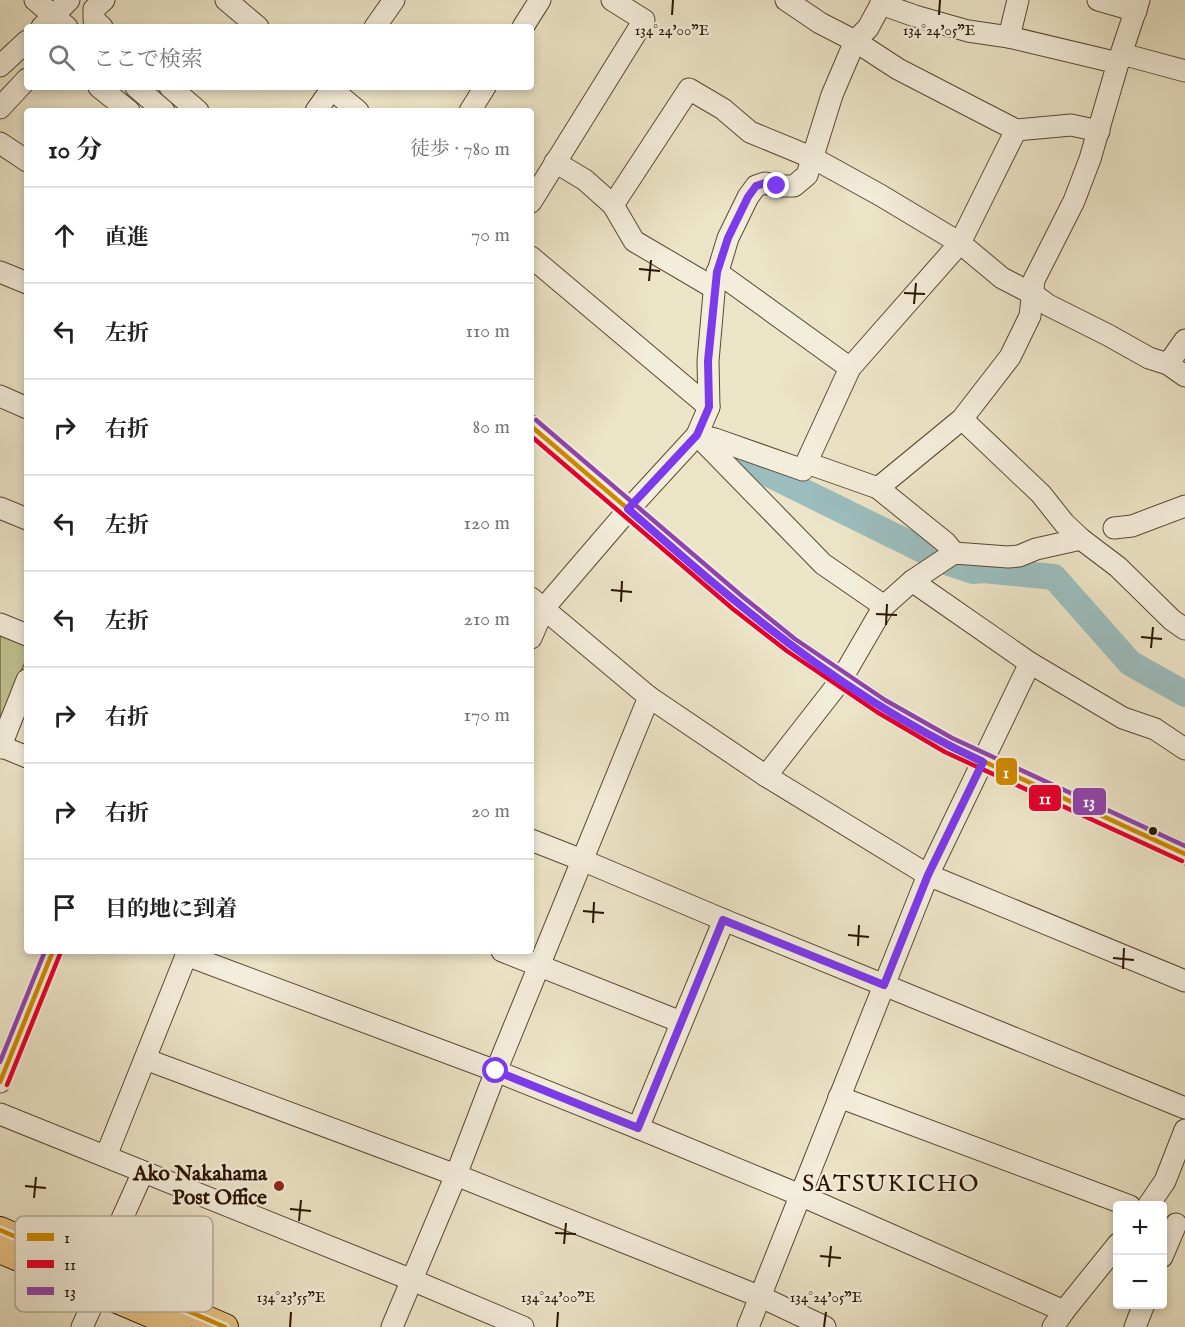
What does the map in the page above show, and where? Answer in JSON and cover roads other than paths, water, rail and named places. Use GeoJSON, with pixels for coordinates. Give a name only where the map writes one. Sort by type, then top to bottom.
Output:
{"type":"FeatureCollection","features":[{"type":"Feature","properties":{"kind":"main road"},"geometry":{"type":"LineString","coordinates":[[0,1230],[15,1238]]}},
{"type":"Feature","properties":{"kind":"main road"},"geometry":{"type":"LineString","coordinates":[[0,1250],[15,1255]]}},
{"type":"Feature","properties":{"kind":"main road"},"geometry":{"type":"LineString","coordinates":[[153,1312],[181,1327]]}},
{"type":"Feature","properties":{"kind":"main road"},"geometry":{"type":"LineString","coordinates":[[183,1312],[225,1327]]}},
{"type":"Feature","properties":{"kind":"street"},"geometry":{"type":"LineString","coordinates":[[49,16],[69,0]]}},
{"type":"Feature","properties":{"kind":"street"},"geometry":{"type":"LineString","coordinates":[[99,24],[94,20],[94,9],[104,0]]}},
{"type":"Feature","properties":{"kind":"street"},"geometry":{"type":"LineString","coordinates":[[226,0],[254,24]]}},
{"type":"Feature","properties":{"kind":"street"},"geometry":{"type":"LineString","coordinates":[[377,24],[394,0]]}},
{"type":"Feature","properties":{"kind":"street"},"geometry":{"type":"LineString","coordinates":[[525,24],[540,0]]}},
{"type":"Feature","properties":{"kind":"street"},"geometry":{"type":"LineString","coordinates":[[534,197],[644,20],[612,0]]}},
{"type":"Feature","properties":{"kind":"street"},"geometry":{"type":"LineString","coordinates":[[786,0],[898,69],[1016,130],[1071,125],[1099,131]]}},
{"type":"Feature","properties":{"kind":"street"},"geometry":{"type":"LineString","coordinates":[[1009,37],[1018,0]]}},
{"type":"Feature","properties":{"kind":"street"},"geometry":{"type":"LineString","coordinates":[[878,488],[962,418],[1010,357],[1030,316],[1034,280],[1074,201],[1090,159],[1138,6],[1098,0]]}},
{"type":"Feature","properties":{"kind":"street"},"geometry":{"type":"LineString","coordinates":[[534,620],[537,603],[697,435],[709,407],[708,361],[715,280],[728,238],[748,197],[756,186],[765,183],[794,186],[807,175],[832,96],[855,41],[868,28],[881,2],[915,16],[968,30],[1185,71]]}},
{"type":"Feature","properties":{"kind":"street"},"geometry":{"type":"LineString","coordinates":[[0,66],[24,44]]}},
{"type":"Feature","properties":{"kind":"street"},"geometry":{"type":"LineString","coordinates":[[0,108],[24,83]]}},
{"type":"Feature","properties":{"kind":"street"},"geometry":{"type":"LineString","coordinates":[[613,205],[689,89],[723,109],[750,132],[813,158],[880,195],[960,243],[1002,278],[1149,358],[1176,370],[1185,340]]}},
{"type":"Feature","properties":{"kind":"street"},"geometry":{"type":"LineString","coordinates":[[103,90],[125,108]]}},
{"type":"Feature","properties":{"kind":"street"},"geometry":{"type":"LineString","coordinates":[[140,90],[160,108]]}},
{"type":"Feature","properties":{"kind":"street"},"geometry":{"type":"LineString","coordinates":[[174,90],[194,108]]}},
{"type":"Feature","properties":{"kind":"street"},"geometry":{"type":"LineString","coordinates":[[318,108],[330,90]]}},
{"type":"Feature","properties":{"kind":"street"},"geometry":{"type":"LineString","coordinates":[[333,90],[354,108]]}},
{"type":"Feature","properties":{"kind":"street"},"geometry":{"type":"LineString","coordinates":[[472,108],[483,90]]}},
{"type":"Feature","properties":{"kind":"street"},"geometry":{"type":"LineString","coordinates":[[697,435],[715,439],[803,470],[850,368],[960,243],[1016,130]]}},
{"type":"Feature","properties":{"kind":"street"},"geometry":{"type":"LineString","coordinates":[[0,144],[24,159]]}},
{"type":"Feature","properties":{"kind":"street"},"geometry":{"type":"LineString","coordinates":[[555,162],[585,180],[613,205],[634,241],[715,280],[850,368]]}},
{"type":"Feature","properties":{"kind":"street"},"geometry":{"type":"LineString","coordinates":[[534,259],[709,407]]}},
{"type":"Feature","properties":{"kind":"street"},"geometry":{"type":"LineString","coordinates":[[0,272],[24,282]]}},
{"type":"Feature","properties":{"kind":"street"},"geometry":{"type":"LineString","coordinates":[[0,396],[24,407]]}},
{"type":"Feature","properties":{"kind":"street"},"geometry":{"type":"LineString","coordinates":[[962,418],[1041,494],[1064,524],[1118,567],[1185,630]]}},
{"type":"Feature","properties":{"kind":"street"},"geometry":{"type":"LineString","coordinates":[[534,429],[738,603],[791,645],[881,706],[948,745],[1185,854]]}},
{"type":"Feature","properties":{"kind":"street"},"geometry":{"type":"LineString","coordinates":[[697,435],[823,564],[884,606]]}},
{"type":"Feature","properties":{"kind":"street"},"geometry":{"type":"LineString","coordinates":[[807,463],[878,488],[946,543],[954,553]]}},
{"type":"Feature","properties":{"kind":"street"},"geometry":{"type":"LineString","coordinates":[[1114,528],[1132,526],[1185,506]]}},
{"type":"Feature","properties":{"kind":"street"},"geometry":{"type":"LineString","coordinates":[[0,508],[24,518]]}},
{"type":"Feature","properties":{"kind":"street"},"geometry":{"type":"LineString","coordinates":[[766,776],[842,680],[884,606],[912,581],[954,553],[1019,556],[1036,549],[1081,539]]}},
{"type":"Feature","properties":{"kind":"street"},"geometry":{"type":"LineString","coordinates":[[912,581],[1030,663],[1123,718],[1155,729],[1185,749]]}},
{"type":"Feature","properties":{"kind":"street"},"geometry":{"type":"LineString","coordinates":[[537,603],[649,697],[766,776],[928,875],[1185,981]]}},
{"type":"Feature","properties":{"kind":"street"},"geometry":{"type":"LineString","coordinates":[[0,624],[24,634]]}},
{"type":"Feature","properties":{"kind":"street"},"geometry":{"type":"LineString","coordinates":[[748,1327],[928,875],[1030,663]]}},
{"type":"Feature","properties":{"kind":"street"},"geometry":{"type":"LineString","coordinates":[[24,687],[0,747],[24,756]]}},
{"type":"Feature","properties":{"kind":"street"},"geometry":{"type":"LineString","coordinates":[[392,1327],[649,697]]}},
{"type":"Feature","properties":{"kind":"street"},"geometry":{"type":"LineString","coordinates":[[534,841],[1185,1108]]}},
{"type":"Feature","properties":{"kind":"street"},"geometry":{"type":"LineString","coordinates":[[638,1128],[723,920]]}},
{"type":"Feature","properties":{"kind":"street"},"geometry":{"type":"LineString","coordinates":[[0,1082],[52,954]]}},
{"type":"Feature","properties":{"kind":"street"},"geometry":{"type":"LineString","coordinates":[[106,1156],[187,954]]}},
{"type":"Feature","properties":{"kind":"street"},"geometry":{"type":"LineString","coordinates":[[190,954],[496,1071],[800,1195],[1059,1319],[1113,1250]]}},
{"type":"Feature","properties":{"kind":"street"},"geometry":{"type":"LineString","coordinates":[[510,954],[681,1022]]}},
{"type":"Feature","properties":{"kind":"street"},"geometry":{"type":"LineString","coordinates":[[145,1059],[456,1174],[760,1297],[825,1327]]}},
{"type":"Feature","properties":{"kind":"street"},"geometry":{"type":"LineString","coordinates":[[839,1097],[1117,1201]]}},
{"type":"Feature","properties":{"kind":"street"},"geometry":{"type":"LineString","coordinates":[[0,1114],[523,1327]]}},
{"type":"Feature","properties":{"kind":"street"},"geometry":{"type":"LineString","coordinates":[[1151,1201],[1165,1180],[1185,1130]]}},
{"type":"Feature","properties":{"kind":"street"},"geometry":{"type":"LineString","coordinates":[[125,1216],[143,1172]]}},
{"type":"Feature","properties":{"kind":"street"},"geometry":{"type":"LineString","coordinates":[[1163,1255],[1174,1224]]}},
{"type":"Feature","properties":{"kind":"street"},"geometry":{"type":"LineString","coordinates":[[1135,1327],[1142,1309]]}},
{"type":"Feature","properties":{"kind":"street"},"geometry":{"type":"LineString","coordinates":[[82,1327],[87,1312]]}},
{"type":"Feature","properties":{"kind":"waterway"},"geometry":{"type":"LineString","coordinates":[[744,462],[949,563],[973,571],[1054,577],[1130,663],[1185,694]]}},
{"type":"Feature","properties":{"kind":"place","name":"Ako Nakahama Post Office"},"geometry":{"type":"Point","coordinates":[279,1186]}},
{"type":"Feature","properties":{"kind":"district","name":"SATSUKICHO"},"geometry":{"type":"Point","coordinates":[891,1184]}}]}
